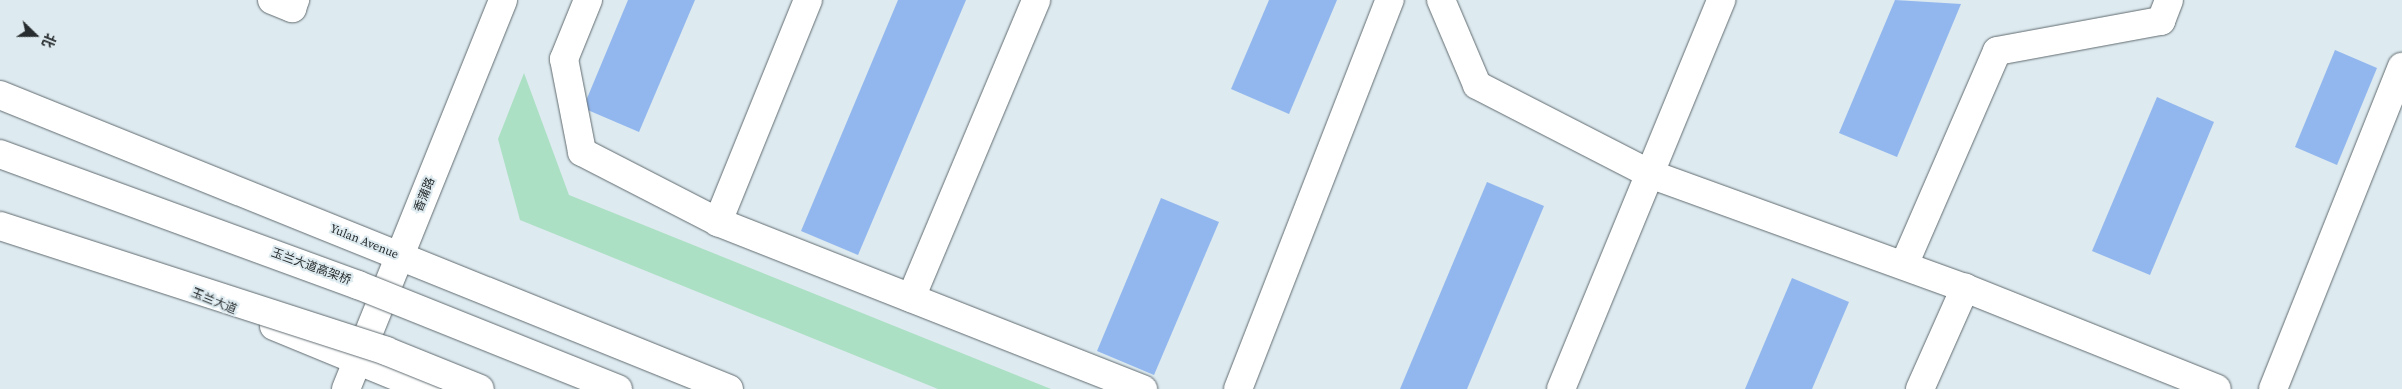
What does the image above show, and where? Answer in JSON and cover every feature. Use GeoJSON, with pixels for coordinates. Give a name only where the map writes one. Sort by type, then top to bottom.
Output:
{"type":"FeatureCollection","features":[{"type":"Feature","properties":{"kind":"main road"},"geometry":{"type":"LineString","coordinates":[[272,0],[292,8],[295,0]]}},
{"type":"Feature","properties":{"kind":"main road","name":"香蒲路"},"geometry":{"type":"LineString","coordinates":[[346,389],[503,0]]}},
{"type":"Feature","properties":{"kind":"main road"},"geometry":{"type":"LineString","coordinates":[[588,0],[564,59],[582,152],[718,222],[1143,389]]}},
{"type":"Feature","properties":{"kind":"main road"},"geometry":{"type":"LineString","coordinates":[[718,222],[808,0]]}},
{"type":"Feature","properties":{"kind":"main road"},"geometry":{"type":"LineString","coordinates":[[911,298],[1036,0]]}},
{"type":"Feature","properties":{"kind":"main road"},"geometry":{"type":"LineString","coordinates":[[1238,389],[1390,0]]}},
{"type":"Feature","properties":{"kind":"main road"},"geometry":{"type":"LineString","coordinates":[[1441,0],[1477,85],[1650,174],[1965,288],[2217,389]]}},
{"type":"Feature","properties":{"kind":"main road"},"geometry":{"type":"LineString","coordinates":[[1561,389],[1722,0]]}},
{"type":"Feature","properties":{"kind":"main road"},"geometry":{"type":"LineString","coordinates":[[1904,266],[1997,51],[2161,21],[2169,0]]}},
{"type":"Feature","properties":{"kind":"main road"},"geometry":{"type":"LineString","coordinates":[[2274,389],[2402,67]]}},
{"type":"Feature","properties":{"kind":"main road","name":"Yulan Avenue"},"geometry":{"type":"LineString","coordinates":[[0,95],[729,389]]}},
{"type":"Feature","properties":{"kind":"main road","name":"玉兰大道高架桥"},"geometry":{"type":"LineString","coordinates":[[0,154],[358,285],[618,389]]}},
{"type":"Feature","properties":{"kind":"main road","name":"玉兰大道"},"geometry":{"type":"LineString","coordinates":[[0,214],[427,389]]}},
{"type":"Feature","properties":{"kind":"main road"},"geometry":{"type":"LineString","coordinates":[[0,226],[386,351],[480,389]]}},
{"type":"Feature","properties":{"kind":"main road"},"geometry":{"type":"LineString","coordinates":[[1920,389],[1965,288]]}},
{"type":"Feature","properties":{"kind":"green space"},"geometry":{"type":"Polygon","coordinates":[[[524,73],[569,195],[1051,389],[938,389],[520,220],[498,139],[524,73]]]}},
{"type":"Feature","properties":{"kind":"building"},"geometry":{"type":"Polygon","coordinates":[[[628,0],[695,0],[639,132],[583,108],[628,0]]]}},
{"type":"Feature","properties":{"kind":"building"},"geometry":{"type":"Polygon","coordinates":[[[898,0],[966,0],[858,255],[801,231],[898,0]]]}},
{"type":"Feature","properties":{"kind":"building"},"geometry":{"type":"Polygon","coordinates":[[[1269,0],[1337,0],[1289,114],[1231,89],[1269,0]]]}},
{"type":"Feature","properties":{"kind":"building"},"geometry":{"type":"Polygon","coordinates":[[[1895,0],[1961,4],[1897,157],[1839,133],[1895,0]]]}},
{"type":"Feature","properties":{"kind":"building"},"geometry":{"type":"Polygon","coordinates":[[[2335,50],[2377,68],[2337,165],[2295,147],[2335,50]]]}},
{"type":"Feature","properties":{"kind":"building"},"geometry":{"type":"Polygon","coordinates":[[[2157,97],[2214,122],[2150,275],[2092,251],[2157,97]]]}},
{"type":"Feature","properties":{"kind":"building"},"geometry":{"type":"Polygon","coordinates":[[[1487,182],[1544,206],[1467,389],[1400,389],[1487,182]]]}},
{"type":"Feature","properties":{"kind":"building"},"geometry":{"type":"Polygon","coordinates":[[[1161,198],[1219,222],[1154,375],[1097,351],[1161,198]]]}},
{"type":"Feature","properties":{"kind":"building"},"geometry":{"type":"Polygon","coordinates":[[[1792,278],[1849,302],[1812,389],[1745,389],[1792,278]]]}}]}
